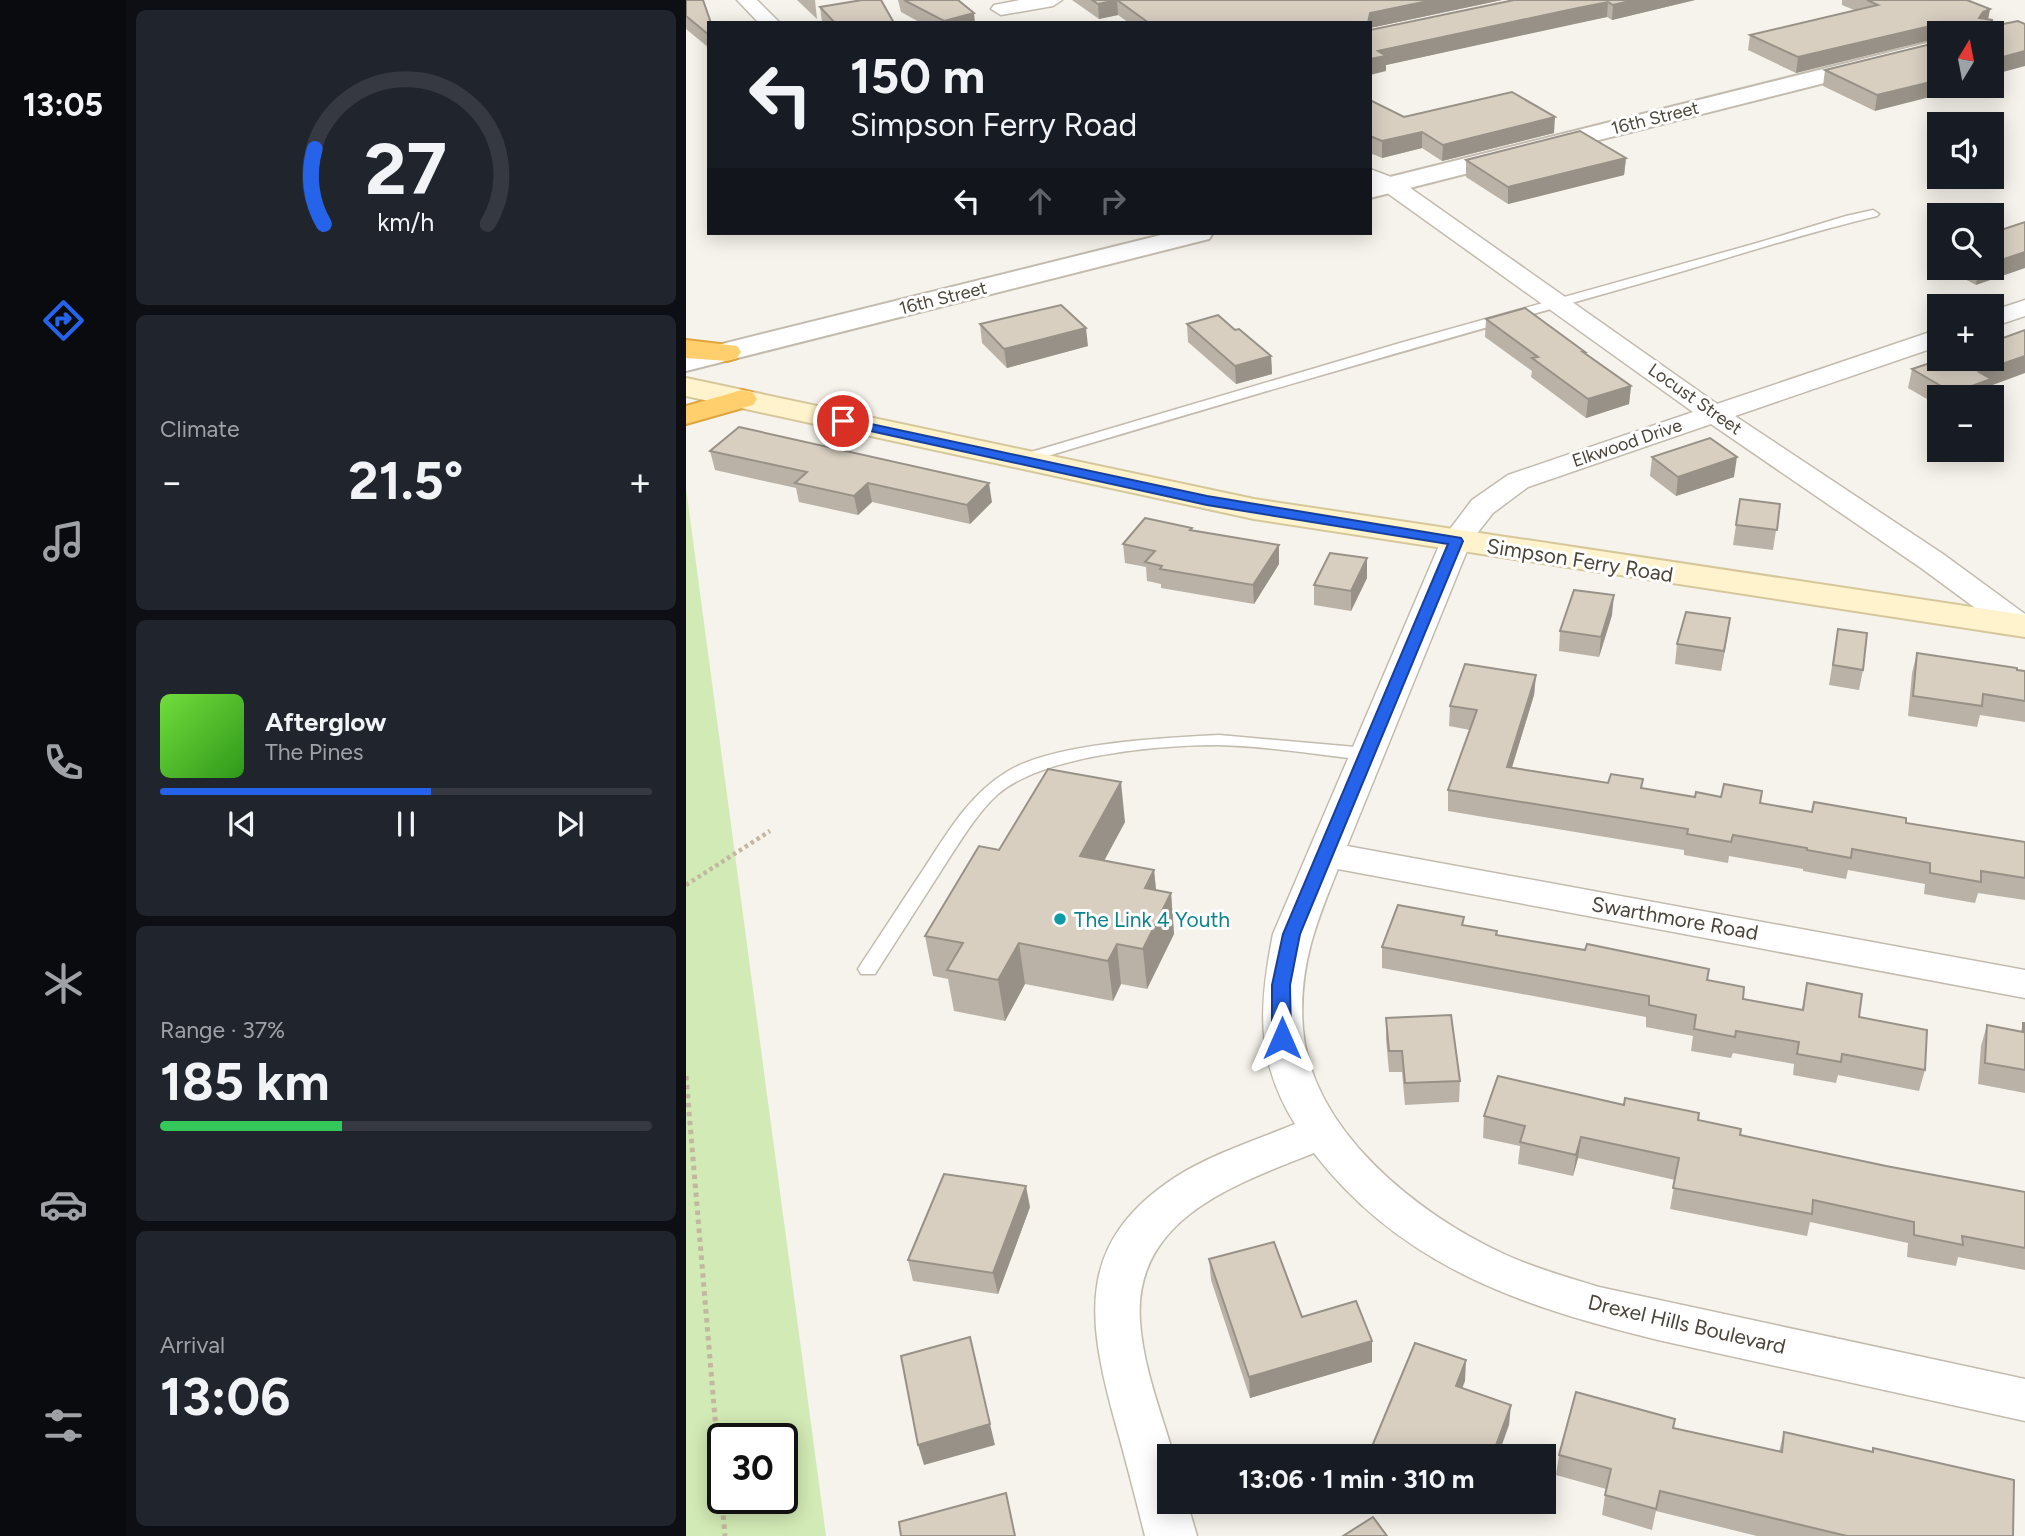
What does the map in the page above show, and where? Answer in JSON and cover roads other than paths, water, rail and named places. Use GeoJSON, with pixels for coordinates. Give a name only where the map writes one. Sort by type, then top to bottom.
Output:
{"type":"FeatureCollection","features":[{"type":"Feature","properties":{"kind":"highway"},"geometry":{"type":"LineString","coordinates":[[686,349],[727,352]]}},
{"type":"Feature","properties":{"kind":"highway"},"geometry":{"type":"LineString","coordinates":[[686,415],[742,400]]}},
{"type":"Feature","properties":{"kind":"main road","name":"Simpson Ferry Road"},"geometry":{"type":"LineString","coordinates":[[686,387],[1254,509],[2022,625]]}},
{"type":"Feature","properties":{"kind":"street"},"geometry":{"type":"LineString","coordinates":[[746,0],[768,21]]}},
{"type":"Feature","properties":{"kind":"street"},"geometry":{"type":"LineString","coordinates":[[993,4],[1053,0]]}},
{"type":"Feature","properties":{"kind":"street"},"geometry":{"type":"LineString","coordinates":[[993,4],[1026,21]]}},
{"type":"Feature","properties":{"kind":"street","name":"16th Street"},"geometry":{"type":"LineString","coordinates":[[1377,184],[1927,50]]}},
{"type":"Feature","properties":{"kind":"street","name":"Locust Street"},"geometry":{"type":"LineString","coordinates":[[1377,184],[1557,303],[2022,625]]}},
{"type":"Feature","properties":{"kind":"street","name":"16th Street"},"geometry":{"type":"LineString","coordinates":[[686,362],[1192,235]]}},
{"type":"Feature","properties":{"kind":"street"},"geometry":{"type":"LineString","coordinates":[[2004,315],[2025,308]]}},
{"type":"Feature","properties":{"kind":"street","name":"Elkwood Drive"},"geometry":{"type":"LineString","coordinates":[[1456,541],[1473,516],[1495,493],[1518,481],[1927,341]]}},
{"type":"Feature","properties":{"kind":"street","name":"Drexel Hills Boulevard"},"geometry":{"type":"LineString","coordinates":[[1456,541],[1292,934],[1281,985],[1282,1038],[1292,1081],[1320,1132],[1360,1179],[1404,1219],[1458,1254],[1531,1286],[1642,1319],[1777,1345],[2025,1400]]}},
{"type":"Feature","properties":{"kind":"street","name":"Swarthmore Road"},"geometry":{"type":"LineString","coordinates":[[1325,854],[2025,984]]}},
{"type":"Feature","properties":{"kind":"street"},"geometry":{"type":"LineString","coordinates":[[1171,1536],[1124,1363],[1117,1310],[1118,1285],[1127,1257],[1143,1231],[1176,1199],[1208,1180],[1320,1132]]}},
{"type":"Feature","properties":{"kind":"lane"},"geometry":{"type":"LineString","coordinates":[[1019,460],[1850,218],[1873,214]]}},
{"type":"Feature","properties":{"kind":"lane"},"geometry":{"type":"LineString","coordinates":[[868,969],[963,823],[991,791],[1013,775],[1032,766],[1087,753],[1154,744],[1219,740],[1367,754]]}},
{"type":"Feature","properties":{"kind":"place","name":"The Link 4 Youth"},"geometry":{"type":"Point","coordinates":[1060,919]}}]}
